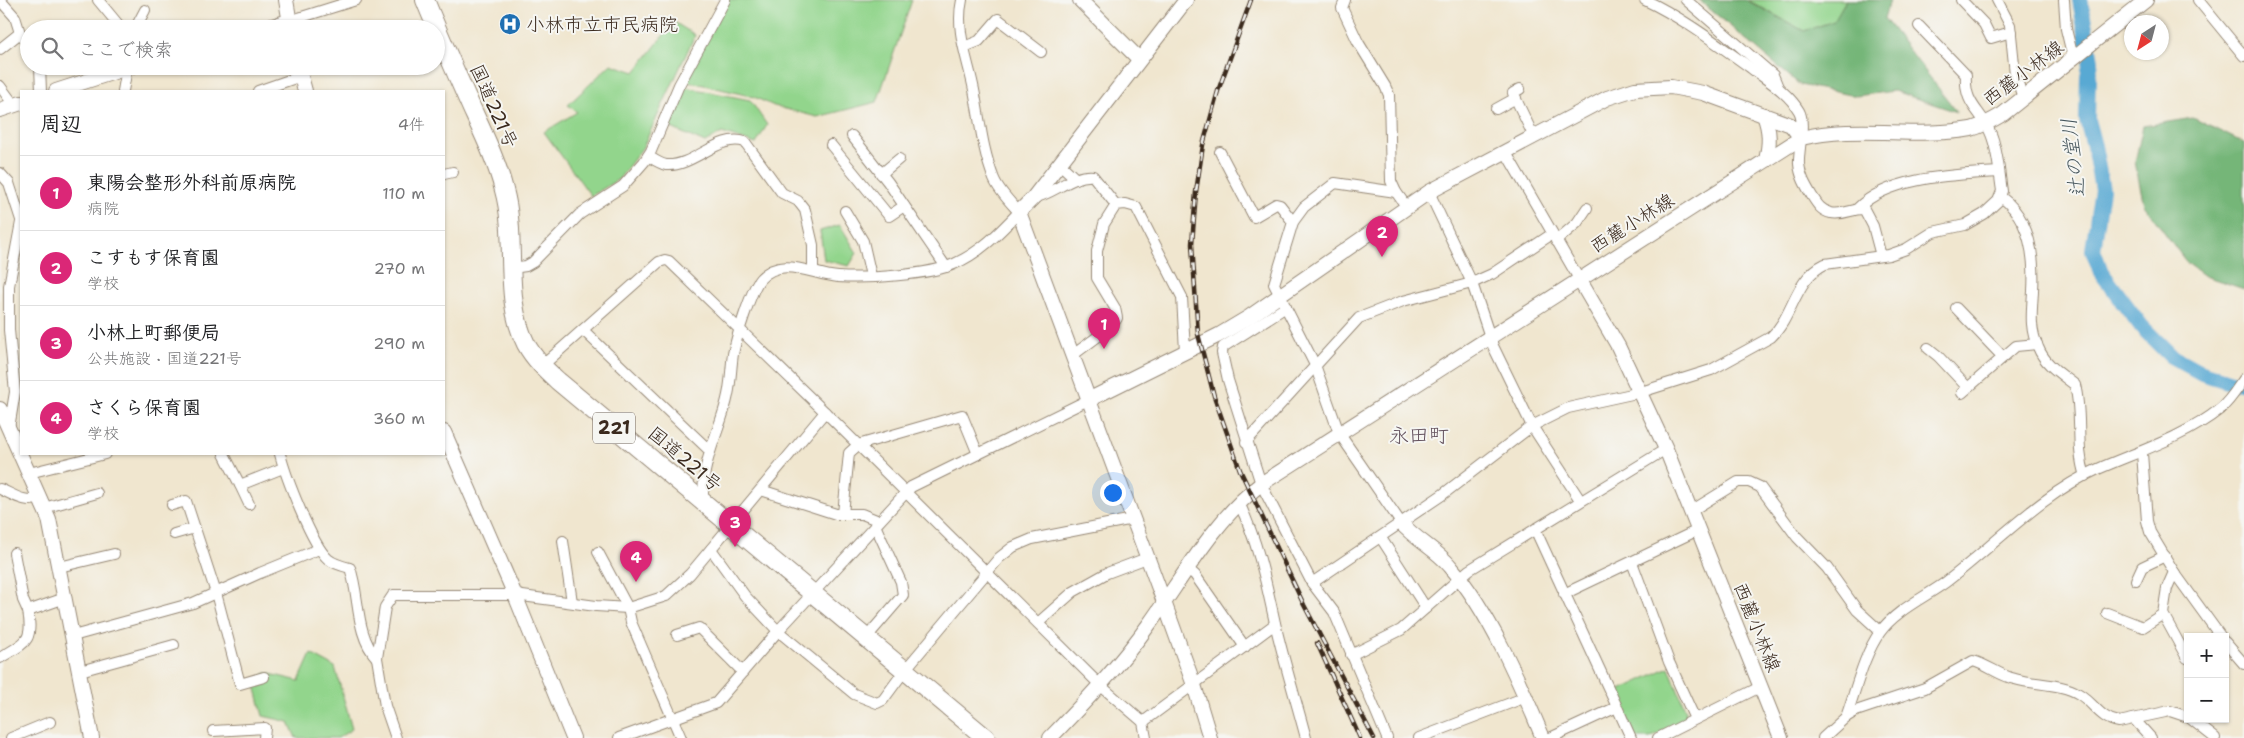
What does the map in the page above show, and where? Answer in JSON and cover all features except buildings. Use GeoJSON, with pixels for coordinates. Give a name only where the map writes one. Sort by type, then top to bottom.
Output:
{"type":"FeatureCollection","features":[{"type":"Feature","properties":{"kind":"highway","name":"国道221号"},"geometry":{"type":"LineString","coordinates":[[425,0],[434,20]]}},
{"type":"Feature","properties":{"kind":"highway","name":"国道221号"},"geometry":{"type":"LineString","coordinates":[[445,46],[494,159],[505,191],[518,320],[526,344],[542,366],[986,738]]}},
{"type":"Feature","properties":{"kind":"street"},"geometry":{"type":"LineString","coordinates":[[0,0],[15,17],[20,33],[0,49]]}},
{"type":"Feature","properties":{"kind":"street"},"geometry":{"type":"LineString","coordinates":[[98,0],[115,20]]}},
{"type":"Feature","properties":{"kind":"street"},"geometry":{"type":"LineString","coordinates":[[286,0],[289,20]]}},
{"type":"Feature","properties":{"kind":"street"},"geometry":{"type":"LineString","coordinates":[[303,20],[356,0]]}},
{"type":"Feature","properties":{"kind":"street"},"geometry":{"type":"LineString","coordinates":[[512,268],[526,266],[533,262],[580,214],[623,186],[648,156],[679,85],[725,0]]}},
{"type":"Feature","properties":{"kind":"street"},"geometry":{"type":"LineString","coordinates":[[962,0],[959,15],[983,146],[995,180],[1019,212],[1164,602],[1194,685],[1210,738]]}},
{"type":"Feature","properties":{"kind":"street"},"geometry":{"type":"LineString","coordinates":[[1080,0],[1139,59]]}},
{"type":"Feature","properties":{"kind":"street"},"geometry":{"type":"LineString","coordinates":[[702,501],[705,469],[726,404],[733,352],[752,294],[761,278],[776,269],[796,267],[838,277],[910,274],[946,266],[967,257],[993,238],[1033,198],[1186,0]]}},
{"type":"Feature","properties":{"kind":"street"},"geometry":{"type":"LineString","coordinates":[[1345,0],[1342,8],[1350,26],[1389,95],[1391,181],[1406,206]]}},
{"type":"Feature","properties":{"kind":"street"},"geometry":{"type":"LineString","coordinates":[[1645,0],[1660,7],[1720,46],[1789,97],[1801,114],[1799,164],[1802,179],[1818,206],[1834,214],[1843,214],[1858,208],[1868,198],[1908,183],[1960,174],[1999,172]]}},
{"type":"Feature","properties":{"kind":"street"},"geometry":{"type":"LineString","coordinates":[[1686,0],[1773,75],[1778,88]]}},
{"type":"Feature","properties":{"kind":"street"},"geometry":{"type":"LineString","coordinates":[[1961,0],[1984,24],[1991,38],[2011,32]]}},
{"type":"Feature","properties":{"kind":"street"},"geometry":{"type":"LineString","coordinates":[[1997,0],[2010,25],[2014,74],[2023,98]]}},
{"type":"Feature","properties":{"kind":"street"},"geometry":{"type":"LineString","coordinates":[[2064,0],[2066,29],[2073,58]]}},
{"type":"Feature","properties":{"kind":"street","name":"西麓小林線"},"geometry":{"type":"LineString","coordinates":[[1781,738],[1691,511],[1641,392],[1618,346],[1579,279],[1801,138],[1826,132],[1939,132],[1972,128],[1986,124],[2003,114],[2146,0]]}},
{"type":"Feature","properties":{"kind":"street"},"geometry":{"type":"LineString","coordinates":[[2198,0],[2244,56]]}},
{"type":"Feature","properties":{"kind":"street"},"geometry":{"type":"LineString","coordinates":[[140,20],[145,10]]}},
{"type":"Feature","properties":{"kind":"street"},"geometry":{"type":"LineString","coordinates":[[964,47],[979,40],[998,19],[1041,52]]}},
{"type":"Feature","properties":{"kind":"street"},"geometry":{"type":"LineString","coordinates":[[1312,583],[1381,538],[1532,426],[1568,408],[1641,392],[1720,367],[1771,337],[1778,329],[1801,285],[1817,268],[1824,264],[1889,256],[1906,249],[1933,232],[1965,225],[1984,214],[2001,196],[1992,134],[1968,97],[1965,90],[1966,75],[1919,26]]}},
{"type":"Feature","properties":{"kind":"street"},"geometry":{"type":"LineString","coordinates":[[40,75],[41,90]]}},
{"type":"Feature","properties":{"kind":"street"},"geometry":{"type":"LineString","coordinates":[[59,90],[103,75]]}},
{"type":"Feature","properties":{"kind":"street"},"geometry":{"type":"LineString","coordinates":[[123,90],[124,75]]}},
{"type":"Feature","properties":{"kind":"street"},"geometry":{"type":"LineString","coordinates":[[260,90],[291,75]]}},
{"type":"Feature","properties":{"kind":"street"},"geometry":{"type":"LineString","coordinates":[[300,75],[305,90]]}},
{"type":"Feature","properties":{"kind":"street"},"geometry":{"type":"LineString","coordinates":[[0,86],[18,104],[0,110]]}},
{"type":"Feature","properties":{"kind":"street"},"geometry":{"type":"LineString","coordinates":[[1387,738],[1334,612],[1312,583],[1261,484],[1246,442],[1228,380],[1222,349],[1225,344],[1406,206],[1505,151],[1607,98],[1635,89],[1671,87],[1695,92],[1791,124],[1801,138]]}},
{"type":"Feature","properties":{"kind":"street"},"geometry":{"type":"LineString","coordinates":[[1496,109],[1518,94],[1534,137]]}},
{"type":"Feature","properties":{"kind":"street"},"geometry":{"type":"LineString","coordinates":[[1764,114],[1769,132],[1766,160]]}},
{"type":"Feature","properties":{"kind":"street"},"geometry":{"type":"LineString","coordinates":[[852,136],[946,266]]}},
{"type":"Feature","properties":{"kind":"street"},"geometry":{"type":"LineString","coordinates":[[648,156],[665,165],[681,163],[727,141],[738,139],[745,142],[782,193],[798,201],[805,210],[813,245],[813,271]]}},
{"type":"Feature","properties":{"kind":"street"},"geometry":{"type":"LineString","coordinates":[[831,145],[889,216],[904,206]]}},
{"type":"Feature","properties":{"kind":"street"},"geometry":{"type":"LineString","coordinates":[[1050,738],[1101,686],[1239,503],[1261,484],[1339,432],[1579,279],[1505,151]]}},
{"type":"Feature","properties":{"kind":"street"},"geometry":{"type":"LineString","coordinates":[[1220,152],[1254,217],[1276,204],[1280,205],[1293,222]]}},
{"type":"Feature","properties":{"kind":"street"},"geometry":{"type":"LineString","coordinates":[[881,174],[899,159]]}},
{"type":"Feature","properties":{"kind":"street"},"geometry":{"type":"LineString","coordinates":[[1060,164],[1076,179]]}},
{"type":"Feature","properties":{"kind":"street"},"geometry":{"type":"LineString","coordinates":[[0,173],[9,184],[20,218]]}},
{"type":"Feature","properties":{"kind":"street"},"geometry":{"type":"LineString","coordinates":[[1033,198],[1045,196],[1083,175],[1093,176],[1116,206]]}},
{"type":"Feature","properties":{"kind":"street"},"geometry":{"type":"LineString","coordinates":[[1396,192],[1335,183],[1304,207],[1293,222],[1274,284],[1315,365],[1339,432],[1401,523],[1410,533],[1443,558],[1460,578],[1497,640],[1526,697],[1543,738]]}},
{"type":"Feature","properties":{"kind":"street"},"geometry":{"type":"LineString","coordinates":[[1430,192],[1472,283],[1490,337],[1532,426],[1580,500]]}},
{"type":"Feature","properties":{"kind":"street"},"geometry":{"type":"LineString","coordinates":[[2001,196],[2012,204],[2021,219],[2032,250],[2033,288],[2030,320],[2037,344],[2050,366],[2075,385],[2080,421],[2078,449],[2085,476]]}},
{"type":"Feature","properties":{"kind":"street"},"geometry":{"type":"LineString","coordinates":[[1073,355],[1112,326],[1117,318],[1115,308],[1097,278],[1097,251],[1104,224],[1116,206],[1125,204],[1136,207],[1182,297],[1185,351]]}},
{"type":"Feature","properties":{"kind":"street"},"geometry":{"type":"LineString","coordinates":[[1246,442],[1360,318],[1371,312],[1404,301],[1472,283],[1492,274],[1577,223],[1587,208]]}},
{"type":"Feature","properties":{"kind":"street"},"geometry":{"type":"LineString","coordinates":[[1858,208],[1864,210],[1873,226],[1881,256]]}},
{"type":"Feature","properties":{"kind":"street"},"geometry":{"type":"LineString","coordinates":[[845,211],[863,241],[871,276]]}},
{"type":"Feature","properties":{"kind":"street"},"geometry":{"type":"LineString","coordinates":[[9,428],[15,392],[9,326],[9,286],[19,235]]}},
{"type":"Feature","properties":{"kind":"street"},"geometry":{"type":"LineString","coordinates":[[542,366],[659,262],[665,260],[672,263],[1101,686],[1143,722],[1146,738]]}},
{"type":"Feature","properties":{"kind":"street"},"geometry":{"type":"LineString","coordinates":[[619,738],[716,703],[778,631],[814,595],[905,492],[1283,301]]}},
{"type":"Feature","properties":{"kind":"street"},"geometry":{"type":"LineString","coordinates":[[1956,308],[2003,356]]}},
{"type":"Feature","properties":{"kind":"street"},"geometry":{"type":"LineString","coordinates":[[9,326],[20,324]]}},
{"type":"Feature","properties":{"kind":"street"},"geometry":{"type":"LineString","coordinates":[[583,330],[710,451]]}},
{"type":"Feature","properties":{"kind":"street"},"geometry":{"type":"LineString","coordinates":[[1928,348],[1938,356],[1965,390],[2016,346],[2037,344]]}},
{"type":"Feature","properties":{"kind":"street"},"geometry":{"type":"LineString","coordinates":[[1846,717],[1869,651],[1880,631],[1905,609],[1985,551],[2006,530],[2085,476],[2142,453],[2202,421],[2222,408],[2244,379]]}},
{"type":"Feature","properties":{"kind":"street"},"geometry":{"type":"LineString","coordinates":[[0,409],[20,453]]}},
{"type":"Feature","properties":{"kind":"street"},"geometry":{"type":"LineString","coordinates":[[396,738],[385,706],[377,658],[384,613],[393,595],[515,595],[628,608],[666,596],[690,574],[825,412]]}},
{"type":"Feature","properties":{"kind":"street"},"geometry":{"type":"LineString","coordinates":[[844,514],[849,453],[858,445],[962,415],[978,454]]}},
{"type":"Feature","properties":{"kind":"street"},"geometry":{"type":"LineString","coordinates":[[445,434],[515,595],[573,738]]}},
{"type":"Feature","properties":{"kind":"street"},"geometry":{"type":"LineString","coordinates":[[1352,655],[1401,630],[1469,570],[1580,500],[1666,450]]}},
{"type":"Feature","properties":{"kind":"street"},"geometry":{"type":"LineString","coordinates":[[2142,453],[2147,521],[2150,532],[2174,572],[2218,633]]}},
{"type":"Feature","properties":{"kind":"street"},"geometry":{"type":"LineString","coordinates":[[21,455],[42,503],[59,567],[80,671],[89,737]]}},
{"type":"Feature","properties":{"kind":"street"},"geometry":{"type":"LineString","coordinates":[[29,473],[101,455]]}},
{"type":"Feature","properties":{"kind":"street"},"geometry":{"type":"LineString","coordinates":[[225,455],[248,504]]}},
{"type":"Feature","properties":{"kind":"street"},"geometry":{"type":"LineString","coordinates":[[280,455],[283,468],[320,549],[331,561],[350,568],[360,620],[370,650],[377,658]]}},
{"type":"Feature","properties":{"kind":"street"},"geometry":{"type":"LineString","coordinates":[[240,485],[283,468]]}},
{"type":"Feature","properties":{"kind":"street"},"geometry":{"type":"LineString","coordinates":[[1691,511],[1738,482],[1749,482],[1760,487],[1797,537],[1827,568],[1857,610],[1880,631]]}},
{"type":"Feature","properties":{"kind":"street"},"geometry":{"type":"LineString","coordinates":[[0,489],[26,501],[42,503],[97,493]]}},
{"type":"Feature","properties":{"kind":"street"},"geometry":{"type":"LineString","coordinates":[[761,490],[836,514],[862,514],[877,523],[901,582],[903,595],[866,638]]}},
{"type":"Feature","properties":{"kind":"street"},"geometry":{"type":"LineString","coordinates":[[172,504],[186,501],[216,593],[240,684],[264,677]]}},
{"type":"Feature","properties":{"kind":"street"},"geometry":{"type":"LineString","coordinates":[[1239,503],[1251,528],[1258,549],[1275,624],[1306,738]]}},
{"type":"Feature","properties":{"kind":"street"},"geometry":{"type":"LineString","coordinates":[[711,549],[745,596],[778,631],[854,694],[877,703],[883,700],[905,670],[999,558],[1013,547],[1032,539],[1133,519]]}},
{"type":"Feature","properties":{"kind":"street"},"geometry":{"type":"LineString","coordinates":[[174,534],[195,528]]}},
{"type":"Feature","properties":{"kind":"street"},"geometry":{"type":"LineString","coordinates":[[1535,529],[1631,738]]}},
{"type":"Feature","properties":{"kind":"street"},"geometry":{"type":"LineString","coordinates":[[1564,594],[1698,530]]}},
{"type":"Feature","properties":{"kind":"street"},"geometry":{"type":"LineString","coordinates":[[1381,538],[1426,608]]}},
{"type":"Feature","properties":{"kind":"street"},"geometry":{"type":"LineString","coordinates":[[563,541],[572,602]]}},
{"type":"Feature","properties":{"kind":"street"},"geometry":{"type":"LineString","coordinates":[[73,636],[192,603],[320,549]]}},
{"type":"Feature","properties":{"kind":"street"},"geometry":{"type":"LineString","coordinates":[[598,552],[628,608],[631,622],[681,738]]}},
{"type":"Feature","properties":{"kind":"street"},"geometry":{"type":"LineString","coordinates":[[0,658],[26,642],[31,628],[28,611],[23,600],[14,553]]}},
{"type":"Feature","properties":{"kind":"street"},"geometry":{"type":"LineString","coordinates":[[59,567],[114,554]]}},
{"type":"Feature","properties":{"kind":"street"},"geometry":{"type":"LineString","coordinates":[[2136,580],[2142,567],[2165,556]]}},
{"type":"Feature","properties":{"kind":"street"},"geometry":{"type":"LineString","coordinates":[[1038,623],[1073,592],[1107,573],[1147,558]]}},
{"type":"Feature","properties":{"kind":"street"},"geometry":{"type":"LineString","coordinates":[[1632,562],[1669,662],[1694,720]]}},
{"type":"Feature","properties":{"kind":"street"},"geometry":{"type":"LineString","coordinates":[[1188,569],[1195,575],[1245,647]]}},
{"type":"Feature","properties":{"kind":"street"},"geometry":{"type":"LineString","coordinates":[[2174,572],[2167,588],[2162,614],[2184,653]]}},
{"type":"Feature","properties":{"kind":"street"},"geometry":{"type":"LineString","coordinates":[[28,611],[65,598]]}},
{"type":"Feature","properties":{"kind":"street"},"geometry":{"type":"LineString","coordinates":[[2107,613],[2143,627],[2162,614]]}},
{"type":"Feature","properties":{"kind":"street"},"geometry":{"type":"LineString","coordinates":[[1143,722],[1275,624]]}},
{"type":"Feature","properties":{"kind":"street"},"geometry":{"type":"LineString","coordinates":[[678,636],[699,628],[743,672]]}},
{"type":"Feature","properties":{"kind":"street"},"geometry":{"type":"LineString","coordinates":[[80,671],[174,645]]}},
{"type":"Feature","properties":{"kind":"street"},"geometry":{"type":"LineString","coordinates":[[2229,647],[2244,664]]}},
{"type":"Feature","properties":{"kind":"street"},"geometry":{"type":"LineString","coordinates":[[1823,738],[1846,717],[1856,711],[1926,688],[1973,661],[2014,679],[2065,689],[2079,694],[2101,715],[2111,721],[2119,722],[2170,712],[2184,716]]}},
{"type":"Feature","properties":{"kind":"street"},"geometry":{"type":"LineString","coordinates":[[1658,738],[1760,687]]}},
{"type":"Feature","properties":{"kind":"street"},"geometry":{"type":"LineString","coordinates":[[1419,738],[1526,697]]}},
{"type":"Feature","properties":{"kind":"street"},"geometry":{"type":"LineString","coordinates":[[1550,738],[1617,707]]}},
{"type":"Feature","properties":{"kind":"street"},"geometry":{"type":"LineString","coordinates":[[2134,719],[2151,738]]}},
{"type":"Feature","properties":{"kind":"street"},"geometry":{"type":"LineString","coordinates":[[11,738],[50,722]]}},
{"type":"Feature","properties":{"kind":"street"},"geometry":{"type":"LineString","coordinates":[[2196,723],[2215,738]]}},
{"type":"Feature","properties":{"kind":"street"},"geometry":{"type":"LineString","coordinates":[[212,731],[265,728],[264,738]]}},
{"type":"Feature","properties":{"kind":"green space"},"geometry":{"type":"Polygon","coordinates":[[[728,0],[912,0],[877,102],[817,117],[774,106],[754,97],[683,80],[728,0]]]}},
{"type":"Feature","properties":{"kind":"green space"},"geometry":{"type":"Polygon","coordinates":[[[1699,0],[1746,0],[1804,31],[1834,21],[1846,0],[1890,0],[1884,18],[1957,112],[1894,91],[1856,96],[1800,85],[1699,0]]]}},
{"type":"Feature","properties":{"kind":"green space"},"geometry":{"type":"Polygon","coordinates":[[[1748,0],[1846,0],[1834,21],[1804,31],[1748,0]]]}},
{"type":"Feature","properties":{"kind":"green space"},"geometry":{"type":"Polygon","coordinates":[[[674,22],[695,35],[643,147],[619,179],[591,196],[544,132],[577,112],[568,105],[611,64],[635,72],[674,22]]]}},
{"type":"Feature","properties":{"kind":"green space"},"geometry":{"type":"Polygon","coordinates":[[[685,87],[750,100],[767,125],[756,144],[722,133],[705,143],[667,126],[685,87]]]}},
{"type":"Feature","properties":{"kind":"green space"},"geometry":{"type":"Polygon","coordinates":[[[2193,118],[2244,143],[2244,289],[2205,276],[2187,263],[2144,205],[2135,162],[2143,126],[2193,118]]]}},
{"type":"Feature","properties":{"kind":"green space"},"geometry":{"type":"Polygon","coordinates":[[[840,225],[857,253],[849,266],[824,260],[820,231],[840,225]]]}},
{"type":"Feature","properties":{"kind":"green space"},"geometry":{"type":"Polygon","coordinates":[[[311,654],[335,667],[352,729],[338,738],[296,738],[289,722],[263,716],[254,681],[266,673],[299,681],[311,654]]]}},
{"type":"Feature","properties":{"kind":"green space"},"geometry":{"type":"Polygon","coordinates":[[[1669,667],[1688,717],[1685,721],[1650,738],[1635,738],[1614,693],[1669,667]]]}},
{"type":"Feature","properties":{"kind":"waterway","name":"辻の堂川"},"geometry":{"type":"LineString","coordinates":[[2080,0],[2091,61],[2088,76],[2087,120],[2102,189],[2093,250],[2101,272],[2142,327],[2171,356],[2202,373],[2231,382],[2244,383]]}},
{"type":"Feature","properties":{"kind":"railway"},"geometry":{"type":"LineString","coordinates":[[1251,0],[1218,91],[1203,145],[1196,192],[1192,244],[1198,334],[1214,396],[1240,470],[1304,605],[1374,738]]}},
{"type":"Feature","properties":{"kind":"railway"},"geometry":{"type":"LineString","coordinates":[[1317,643],[1360,738]]}},
{"type":"Feature","properties":{"kind":"place","name":"小林市立市民病院"},"geometry":{"type":"Point","coordinates":[510,24]}},
{"type":"Feature","properties":{"kind":"place","name":"こすもす保育園"},"geometry":{"type":"Point","coordinates":[1382,257]}},
{"type":"Feature","properties":{"kind":"place","name":"東陽会整形外科前原病院"},"geometry":{"type":"Point","coordinates":[1104,349]}},
{"type":"Feature","properties":{"kind":"place","name":"小林上町郵便局"},"geometry":{"type":"Point","coordinates":[735,547]}},
{"type":"Feature","properties":{"kind":"place","name":"さくら保育園"},"geometry":{"type":"Point","coordinates":[636,582]}},
{"type":"Feature","properties":{"kind":"district","name":"永田町"},"geometry":{"type":"Point","coordinates":[1419,435]}}]}
